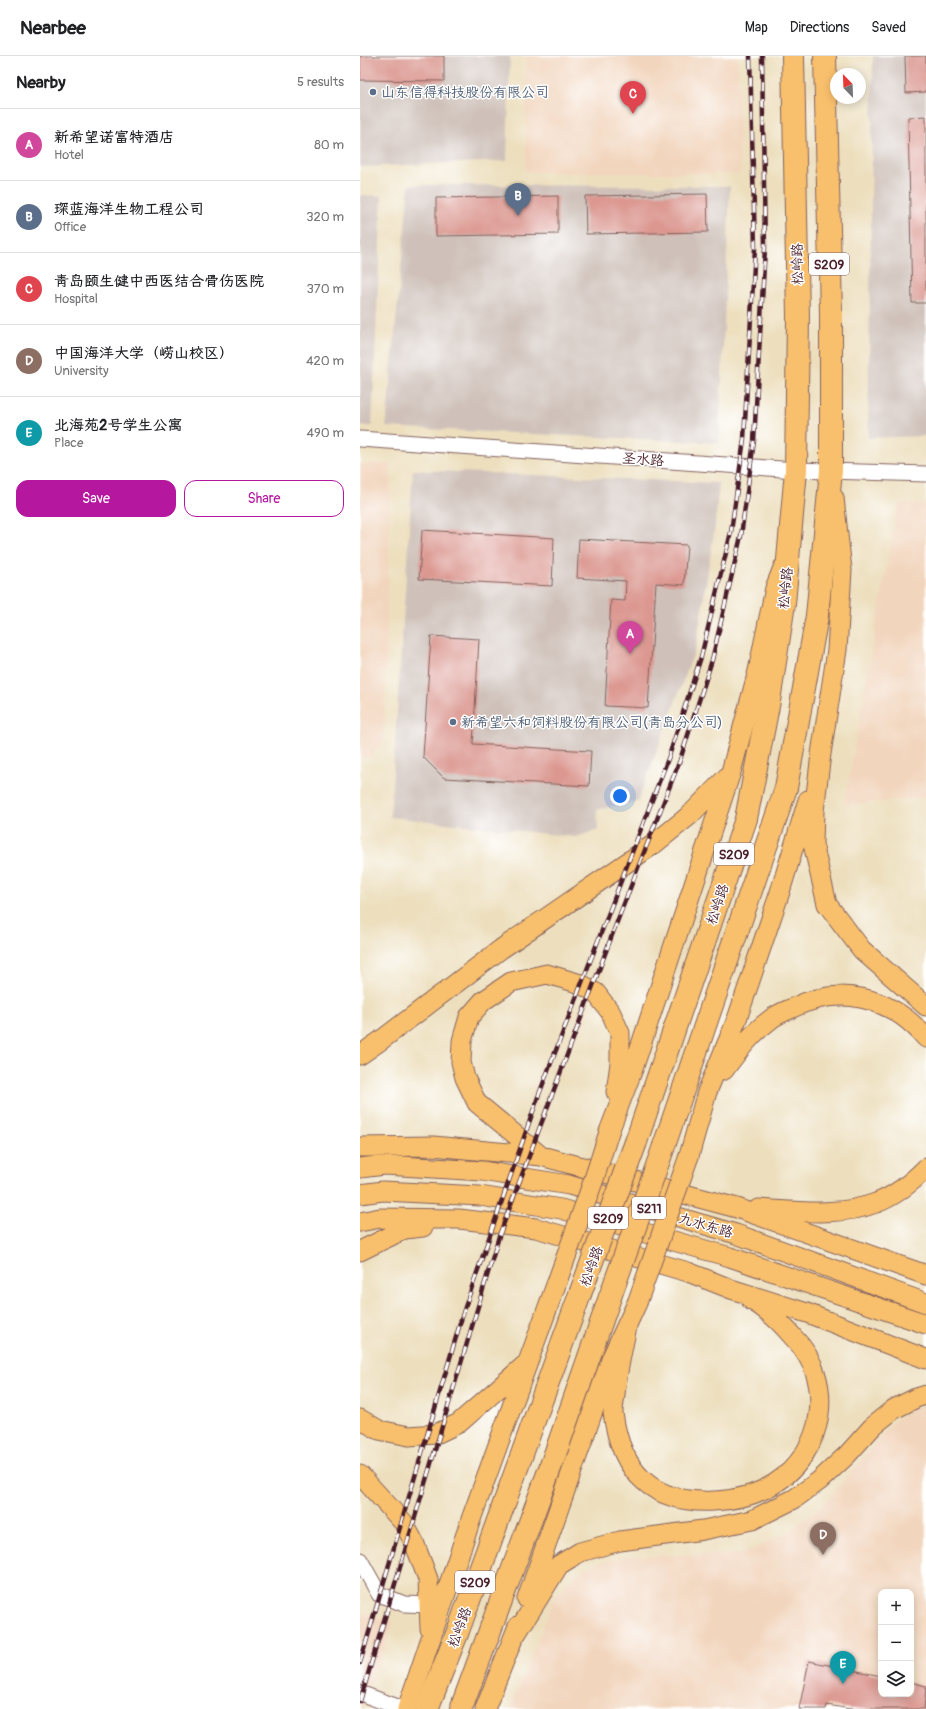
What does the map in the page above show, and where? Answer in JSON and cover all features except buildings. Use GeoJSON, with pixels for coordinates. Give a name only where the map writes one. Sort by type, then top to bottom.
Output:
{"type":"FeatureCollection","features":[{"type":"Feature","properties":{"kind":"highway","name":"松岭路"},"geometry":{"type":"LineString","coordinates":[[427,1709],[460,1624],[636,1142],[746,820],[769,701],[784,604],[796,470],[798,317],[793,56]]}},
{"type":"Feature","properties":{"kind":"highway","name":"松岭路"},"geometry":{"type":"LineString","coordinates":[[461,1709],[553,1460],[664,1146],[786,788],[817,616],[831,471],[831,314],[825,56]]}},
{"type":"Feature","properties":{"kind":"main road"},"geometry":{"type":"LineString","coordinates":[[831,471],[842,570],[837,650],[821,754],[814,811],[813,844],[827,904],[862,950],[926,1006]]}},
{"type":"Feature","properties":{"kind":"main road"},"geometry":{"type":"LineString","coordinates":[[407,1709],[470,1522],[594,1179],[610,1129],[633,1069],[731,772],[758,671],[775,588],[788,556]]}},
{"type":"Feature","properties":{"kind":"main road"},"geometry":{"type":"LineString","coordinates":[[486,1709],[559,1512],[612,1357],[637,1303],[689,1156],[707,1092],[737,1019],[774,910],[821,754]]}},
{"type":"Feature","properties":{"kind":"main road"},"geometry":{"type":"LineString","coordinates":[[360,1055],[501,949],[654,844],[690,815],[731,772]]}},
{"type":"Feature","properties":{"kind":"main road"},"geometry":{"type":"LineString","coordinates":[[541,1156],[478,1104],[460,1062],[462,1041],[469,1017],[483,1001],[511,982],[547,974],[581,984],[596,993],[611,1013],[620,1033],[620,1063],[610,1129]]}},
{"type":"Feature","properties":{"kind":"main road"},"geometry":{"type":"LineString","coordinates":[[707,1092],[748,1039],[767,1022],[804,1002],[816,999],[840,996],[859,997],[874,1001],[896,1011],[914,1024],[926,1038]]}},
{"type":"Feature","properties":{"kind":"main road"},"geometry":{"type":"LineString","coordinates":[[360,1147],[433,1146],[541,1156],[737,1208],[926,1274]]}},
{"type":"Feature","properties":{"kind":"main road","name":"九水东路"},"geometry":{"type":"LineString","coordinates":[[360,1168],[385,1165],[482,1171],[569,1185],[736,1234],[926,1303]]}},
{"type":"Feature","properties":{"kind":"main road"},"geometry":{"type":"LineString","coordinates":[[737,1208],[817,1212],[858,1208],[877,1203],[894,1194],[911,1182],[926,1168]]}},
{"type":"Feature","properties":{"kind":"main road","name":"九水东路"},"geometry":{"type":"LineString","coordinates":[[360,1194],[383,1191],[480,1196],[561,1209],[730,1257],[926,1324]]}},
{"type":"Feature","properties":{"kind":"main road"},"geometry":{"type":"LineString","coordinates":[[360,1222],[380,1218],[459,1219],[536,1228],[688,1272],[730,1289],[806,1313],[926,1359]]}},
{"type":"Feature","properties":{"kind":"main road"},"geometry":{"type":"LineString","coordinates":[[360,1251],[405,1229],[479,1221]]}},
{"type":"Feature","properties":{"kind":"main road"},"geometry":{"type":"LineString","coordinates":[[627,1327],[616,1377],[613,1412],[619,1440],[628,1461],[641,1479],[655,1490],[678,1498],[696,1502],[739,1498],[756,1493],[788,1473],[802,1457],[811,1442],[819,1417],[821,1405],[820,1386],[814,1366],[804,1347],[783,1325],[756,1302],[730,1289]]}},
{"type":"Feature","properties":{"kind":"main road"},"geometry":{"type":"LineString","coordinates":[[360,1419],[379,1430],[409,1436],[436,1434],[459,1424],[526,1364]]}},
{"type":"Feature","properties":{"kind":"main road"},"geometry":{"type":"LineString","coordinates":[[513,1639],[559,1565],[580,1552],[620,1541],[703,1530],[752,1520],[794,1500],[819,1481],[847,1455],[874,1425],[894,1409],[916,1398],[926,1395]]}},
{"type":"Feature","properties":{"kind":"main road"},"geometry":{"type":"LineString","coordinates":[[360,1475],[402,1522],[414,1542],[428,1579],[429,1644]]}},
{"type":"Feature","properties":{"kind":"street","name":"圣水路"},"geometry":{"type":"LineString","coordinates":[[360,439],[796,470],[926,474]]}},
{"type":"Feature","properties":{"kind":"street"},"geometry":{"type":"LineString","coordinates":[[360,1560],[379,1594],[404,1604],[429,1605]]}},
{"type":"Feature","properties":{"kind":"street"},"geometry":{"type":"LineString","coordinates":[[360,1693],[403,1709]]}},
{"type":"Feature","properties":{"kind":"shaded area"},"geometry":{"type":"Polygon","coordinates":[[[360,56],[510,56],[507,161],[360,167],[360,56]]]}},
{"type":"Feature","properties":{"kind":"shaded area"},"geometry":{"type":"Polygon","coordinates":[[[526,56],[738,56],[740,174],[526,172],[526,56]]]}},
{"type":"Feature","properties":{"kind":"shaded area"},"geometry":{"type":"Polygon","coordinates":[[[873,56],[926,56],[926,436],[868,438],[873,56]]]}},
{"type":"Feature","properties":{"kind":"shaded area"},"geometry":{"type":"Polygon","coordinates":[[[409,185],[730,186],[719,443],[386,427],[409,185]]]}},
{"type":"Feature","properties":{"kind":"shaded area"},"geometry":{"type":"Polygon","coordinates":[[[360,195],[382,196],[372,426],[360,426],[360,195]]]}},
{"type":"Feature","properties":{"kind":"shaded area"},"geometry":{"type":"Polygon","coordinates":[[[360,464],[391,464],[384,741],[370,757],[360,758],[360,464]]]}},
{"type":"Feature","properties":{"kind":"shaded area"},"geometry":{"type":"Polygon","coordinates":[[[413,470],[719,483],[715,526],[696,647],[638,801],[597,810],[598,830],[576,837],[390,817],[413,470]]]}},
{"type":"Feature","properties":{"kind":"shaded area"},"geometry":{"type":"Polygon","coordinates":[[[898,503],[926,504],[926,797],[844,805],[898,503]]]}},
{"type":"Feature","properties":{"kind":"shaded area"},"geometry":{"type":"Polygon","coordinates":[[[926,1403],[926,1709],[510,1709],[555,1597],[577,1573],[598,1563],[631,1556],[743,1554],[789,1532],[827,1501],[893,1422],[909,1411],[926,1403]]]}},
{"type":"Feature","properties":{"kind":"shaded area"},"geometry":{"type":"Polygon","coordinates":[[[360,1613],[394,1622],[362,1709],[360,1709],[360,1613]]]}},
{"type":"Feature","properties":{"kind":"railway"},"geometry":{"type":"LineString","coordinates":[[360,1663],[464,1310],[538,1097],[669,756],[701,657],[731,532],[744,439],[755,248],[750,56]]}},
{"type":"Feature","properties":{"kind":"railway"},"geometry":{"type":"LineString","coordinates":[[360,1701],[499,1236],[620,914],[680,760],[712,660],[741,536],[754,441],[765,248],[762,56]]}},
{"type":"Feature","properties":{"kind":"place","name":"山东信得科技股份有限公司"},"geometry":{"type":"Point","coordinates":[373,92]}},
{"type":"Feature","properties":{"kind":"place","name":"青岛颐生健中西医结合骨伤医院"},"geometry":{"type":"Point","coordinates":[633,114]}},
{"type":"Feature","properties":{"kind":"place","name":"琛蓝海洋生物工程公司"},"geometry":{"type":"Point","coordinates":[518,216]}},
{"type":"Feature","properties":{"kind":"place","name":"新希望诺富特酒店"},"geometry":{"type":"Point","coordinates":[630,654]}},
{"type":"Feature","properties":{"kind":"place","name":"新希望六和饲料股份有限公司(青岛分公司)"},"geometry":{"type":"Point","coordinates":[453,722]}},
{"type":"Feature","properties":{"kind":"place","name":"中国海洋大学（崂山校区）"},"geometry":{"type":"Point","coordinates":[823,1555]}},
{"type":"Feature","properties":{"kind":"place","name":"北海苑2号学生公寓"},"geometry":{"type":"Point","coordinates":[843,1684]}}]}
